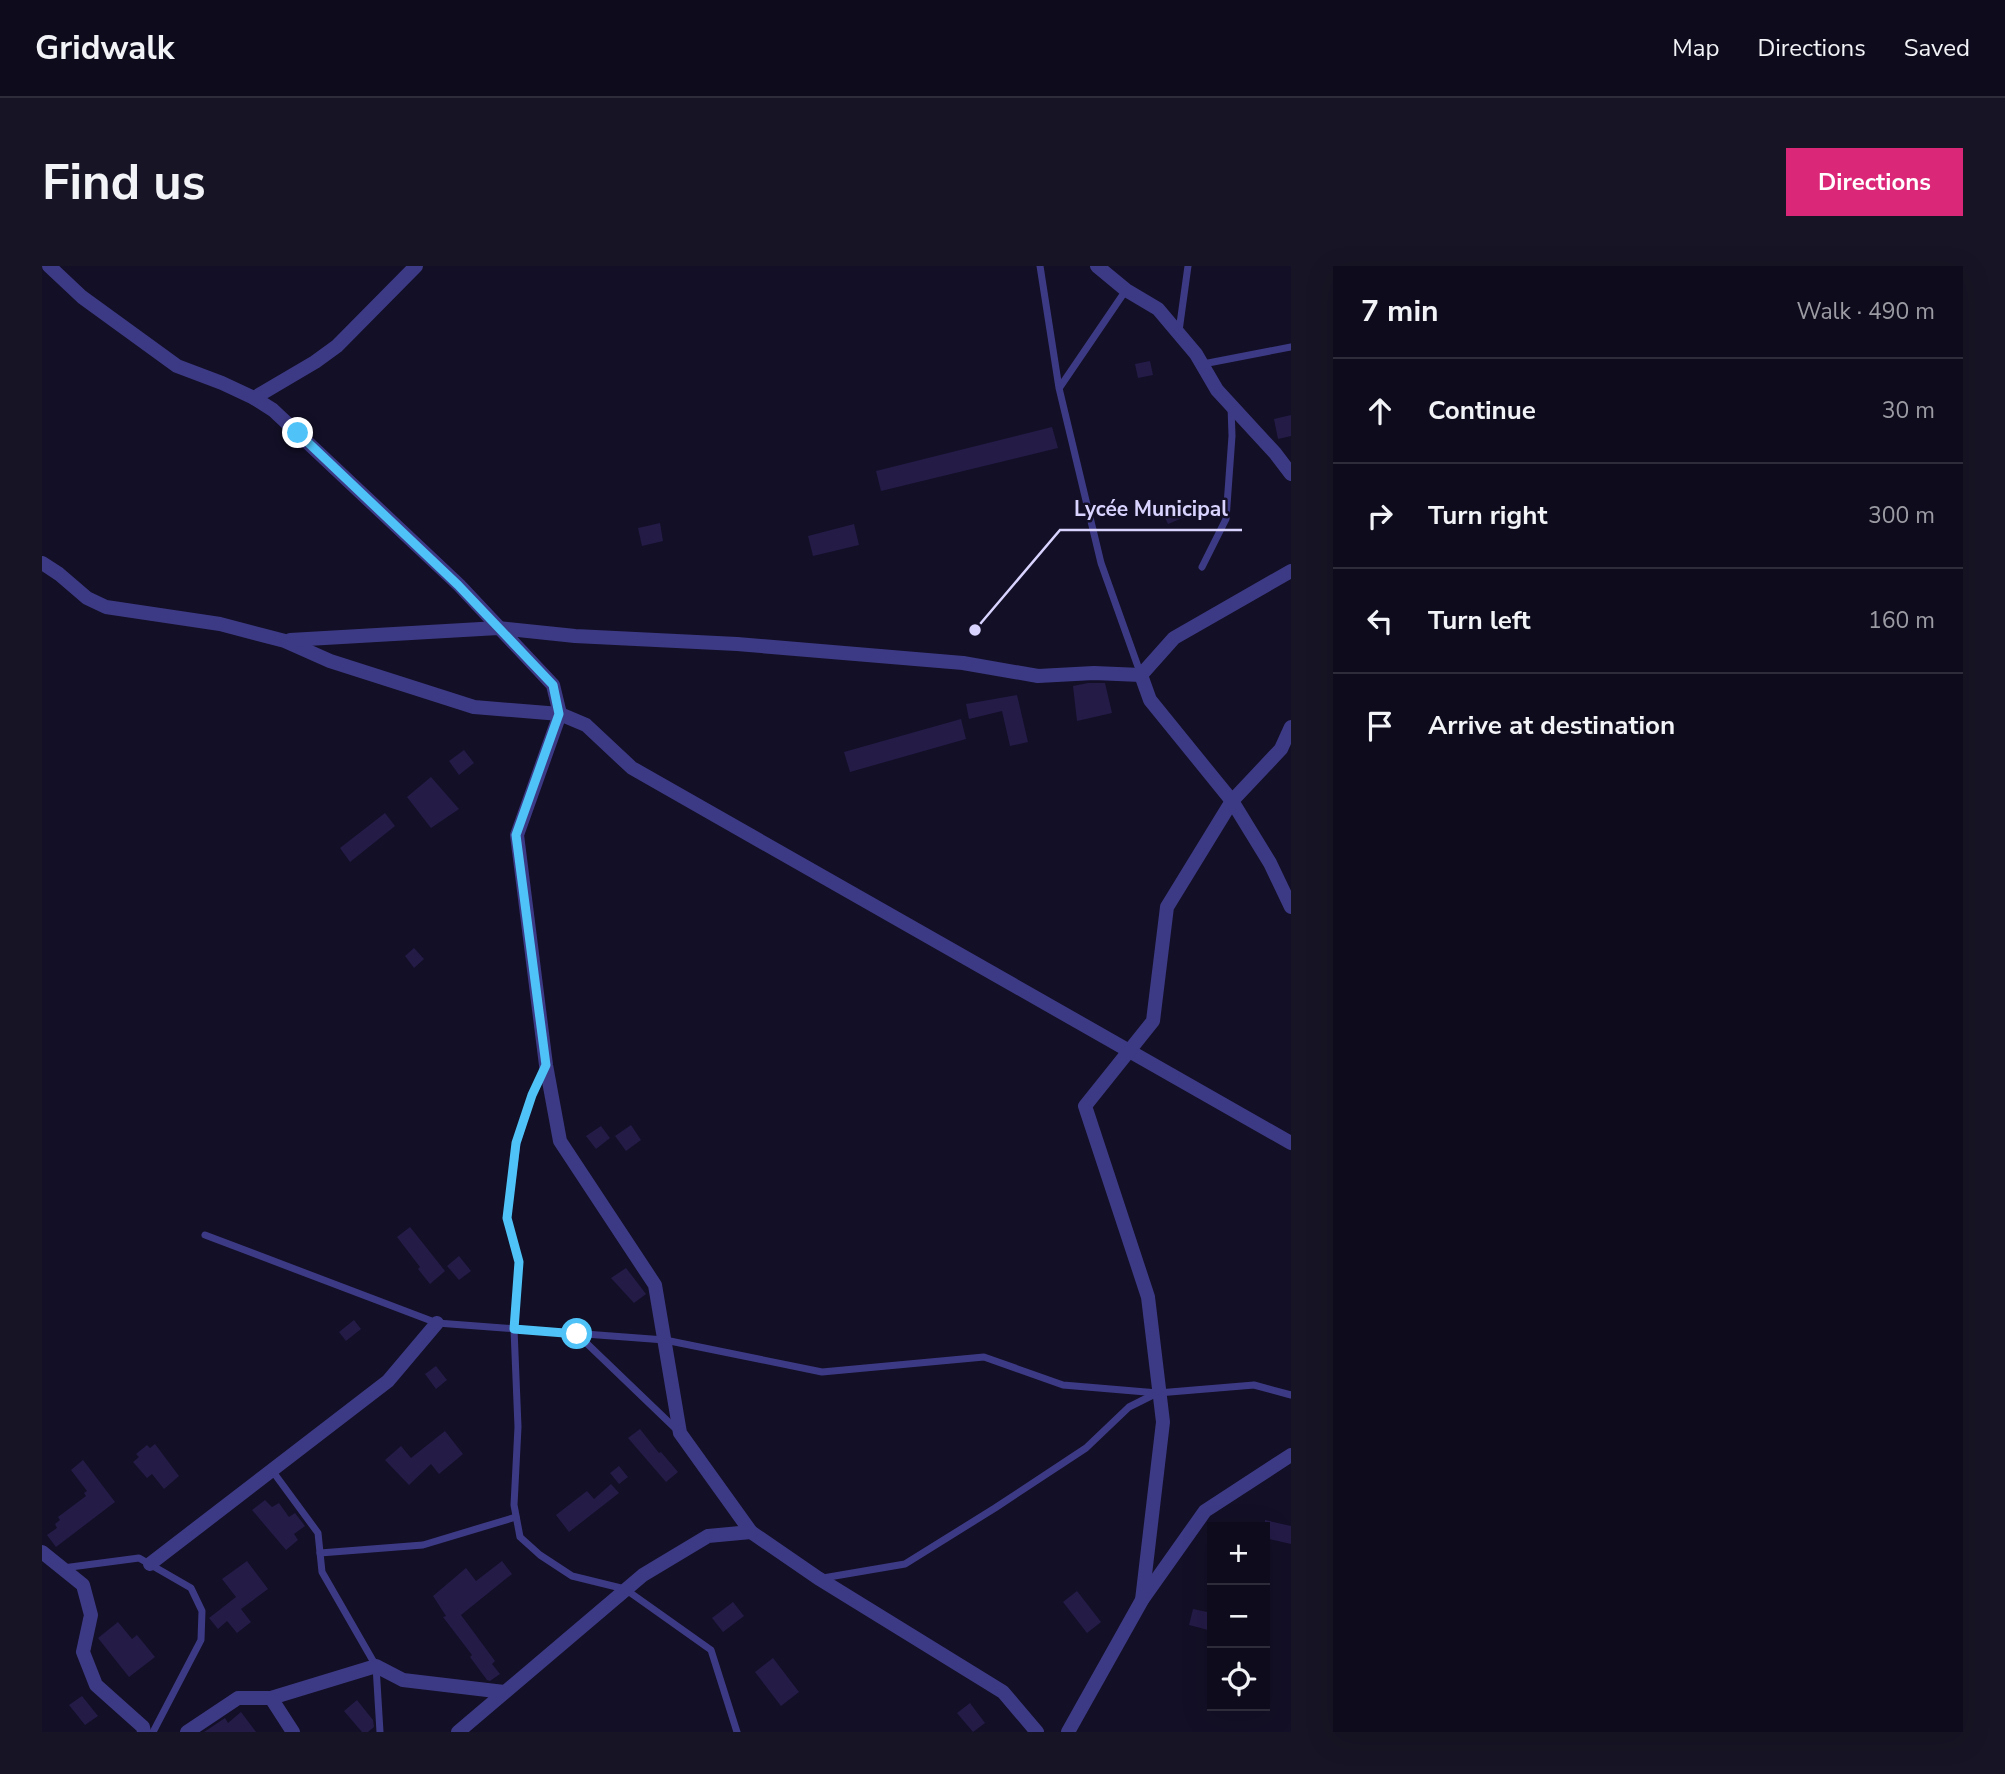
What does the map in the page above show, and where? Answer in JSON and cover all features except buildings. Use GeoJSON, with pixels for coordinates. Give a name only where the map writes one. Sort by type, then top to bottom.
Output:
{"type":"FeatureCollection","features":[{"type":"Feature","properties":{"kind":"street"},"geometry":{"type":"LineString","coordinates":[[49,266],[82,297],[177,366],[254,398],[273,410],[458,585],[553,685],[559,714],[516,835],[546,1065],[560,1141],[655,1285],[680,1433],[751,1532],[818,1578],[1003,1692],[1037,1732]]}},
{"type":"Feature","properties":{"kind":"street"},"geometry":{"type":"LineString","coordinates":[[254,398],[337,346],[416,266]]}},
{"type":"Feature","properties":{"kind":"street"},"geometry":{"type":"LineString","coordinates":[[1097,266],[1126,290],[1158,309],[1179,332],[1217,390],[1291,474]]}},
{"type":"Feature","properties":{"kind":"street"},"geometry":{"type":"LineString","coordinates":[[42,562],[87,598],[106,607],[220,624],[285,641],[330,661],[474,707],[559,714],[586,725],[632,768],[1291,1143]]}},
{"type":"Feature","properties":{"kind":"street"},"geometry":{"type":"LineString","coordinates":[[1141,675],[1174,638],[1291,571]]}},
{"type":"Feature","properties":{"kind":"street"},"geometry":{"type":"LineString","coordinates":[[285,641],[498,628],[575,636],[764,646],[962,663],[1038,676],[1094,673],[1141,675]]}},
{"type":"Feature","properties":{"kind":"street"},"geometry":{"type":"LineString","coordinates":[[1141,675],[1150,700],[1232,801],[1270,863],[1291,907]]}},
{"type":"Feature","properties":{"kind":"street"},"geometry":{"type":"LineString","coordinates":[[1142,1600],[1164,1422],[1158,1393],[1148,1297],[1085,1106],[1153,1021],[1167,907],[1232,801],[1281,749],[1291,727]]}},
{"type":"Feature","properties":{"kind":"street"},"geometry":{"type":"LineString","coordinates":[[150,1564],[388,1381],[437,1323]]}},
{"type":"Feature","properties":{"kind":"street"},"geometry":{"type":"LineString","coordinates":[[1069,1732],[1142,1600],[1205,1511],[1291,1455]]}},
{"type":"Feature","properties":{"kind":"street"},"geometry":{"type":"LineString","coordinates":[[458,1732],[643,1575],[708,1536],[751,1532]]}},
{"type":"Feature","properties":{"kind":"street"},"geometry":{"type":"LineString","coordinates":[[42,1552],[83,1585],[91,1615],[83,1652],[96,1685],[143,1727],[144,1732]]}},
{"type":"Feature","properties":{"kind":"street"},"geometry":{"type":"LineString","coordinates":[[187,1732],[238,1698],[271,1698],[376,1666],[403,1680],[504,1692]]}},
{"type":"Feature","properties":{"kind":"street"},"geometry":{"type":"LineString","coordinates":[[271,1698],[293,1732]]}},
{"type":"Feature","properties":{"kind":"lane"},"geometry":{"type":"LineString","coordinates":[[1040,266],[1059,388],[1101,563],[1141,675]]}},
{"type":"Feature","properties":{"kind":"lane"},"geometry":{"type":"LineString","coordinates":[[1179,332],[1188,266]]}},
{"type":"Feature","properties":{"kind":"lane"},"geometry":{"type":"LineString","coordinates":[[1059,388],[1126,290]]}},
{"type":"Feature","properties":{"kind":"lane"},"geometry":{"type":"LineString","coordinates":[[1202,364],[1291,347]]}},
{"type":"Feature","properties":{"kind":"lane"},"geometry":{"type":"LineString","coordinates":[[1202,567],[1226,519],[1232,436],[1230,405]]}},
{"type":"Feature","properties":{"kind":"lane"},"geometry":{"type":"LineString","coordinates":[[546,1065],[532,1095],[516,1143],[507,1218],[519,1262],[514,1329],[518,1427],[514,1505],[520,1537],[540,1555],[572,1576],[625,1589],[711,1650],[737,1732]]}},
{"type":"Feature","properties":{"kind":"lane"},"geometry":{"type":"LineString","coordinates":[[205,1236],[437,1323],[665,1340],[822,1372],[984,1357],[1063,1385],[1158,1393],[1254,1385],[1291,1395]]}},
{"type":"Feature","properties":{"kind":"lane"},"geometry":{"type":"LineString","coordinates":[[577,1334],[680,1433]]}},
{"type":"Feature","properties":{"kind":"lane"},"geometry":{"type":"LineString","coordinates":[[818,1578],[905,1564],[1086,1448],[1129,1407],[1158,1393]]}},
{"type":"Feature","properties":{"kind":"lane"},"geometry":{"type":"LineString","coordinates":[[271,1469],[318,1534],[322,1572],[376,1666],[380,1732]]}},
{"type":"Feature","properties":{"kind":"lane"},"geometry":{"type":"LineString","coordinates":[[320,1553],[423,1545],[516,1517]]}},
{"type":"Feature","properties":{"kind":"lane"},"geometry":{"type":"LineString","coordinates":[[62,1568],[139,1558],[191,1588],[202,1611],[201,1640],[153,1732]]}},
{"type":"Feature","properties":{"kind":"place","name":"Lycée Municipal"},"geometry":{"type":"Point","coordinates":[975,630]}},
{"type":"Feature","properties":{"kind":"route"},"geometry":{"type":"LineString","coordinates":[[298,433],[458,585],[553,685],[559,714],[516,835],[546,1065],[532,1095],[516,1143],[507,1218],[519,1262],[514,1329],[577,1334]]}}]}
